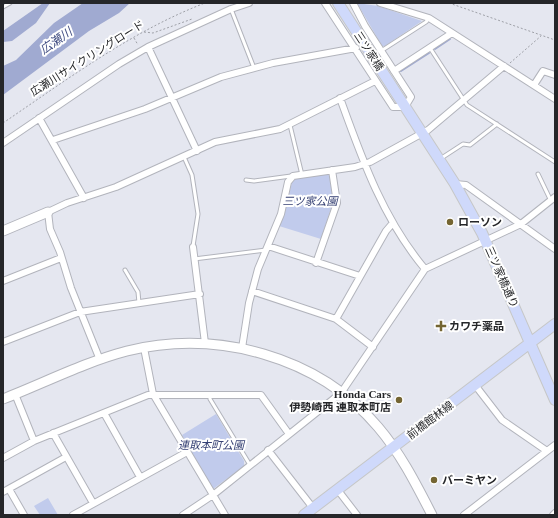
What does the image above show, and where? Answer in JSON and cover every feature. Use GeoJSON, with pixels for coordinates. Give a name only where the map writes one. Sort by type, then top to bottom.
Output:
{"type":"FeatureCollection","features":[{"type":"Feature","properties":{"kind":"main road","name":"三ツ家橋"},"geometry":{"type":"LineString","coordinates":[[338,3],[403,103]]}},
{"type":"Feature","properties":{"kind":"main road","name":"三ツ家橋通り"},"geometry":{"type":"LineString","coordinates":[[403,103],[455,184],[486,241],[555,400]]}},
{"type":"Feature","properties":{"kind":"main road","name":"前橋館林線"},"geometry":{"type":"LineString","coordinates":[[304,515],[555,324]]}},
{"type":"Feature","properties":{"kind":"street"},"geometry":{"type":"LineString","coordinates":[[3,143],[119,64],[148,47],[231,9],[249,3]]}},
{"type":"Feature","properties":{"kind":"street"},"geometry":{"type":"LineString","coordinates":[[325,3],[356,48],[375,81],[393,107],[403,103],[411,97],[381,51],[353,3]]}},
{"type":"Feature","properties":{"kind":"street"},"geometry":{"type":"LineString","coordinates":[[380,3],[429,18],[506,65],[555,99]]}},
{"type":"Feature","properties":{"kind":"street"},"geometry":{"type":"LineString","coordinates":[[394,71],[452,33]]}},
{"type":"Feature","properties":{"kind":"street"},"geometry":{"type":"LineString","coordinates":[[148,47],[197,151]]}},
{"type":"Feature","properties":{"kind":"street"},"geometry":{"type":"LineString","coordinates":[[53,140],[145,109],[204,83],[254,68],[356,48]]}},
{"type":"Feature","properties":{"kind":"street"},"geometry":{"type":"LineString","coordinates":[[242,348],[252,291],[281,214],[288,182],[293,176],[364,165],[422,134],[506,65]]}},
{"type":"Feature","properties":{"kind":"street"},"geometry":{"type":"LineString","coordinates":[[534,85],[542,71],[555,75]]}},
{"type":"Feature","properties":{"kind":"street"},"geometry":{"type":"LineString","coordinates":[[3,231],[62,205],[116,187],[215,142],[266,133],[290,125],[308,114],[375,81]]}},
{"type":"Feature","properties":{"kind":"street"},"geometry":{"type":"LineString","coordinates":[[340,98],[364,165],[392,224],[425,269]]}},
{"type":"Feature","properties":{"kind":"street"},"geometry":{"type":"LineString","coordinates":[[39,118],[53,140],[84,198]]}},
{"type":"Feature","properties":{"kind":"street"},"geometry":{"type":"LineString","coordinates":[[316,263],[337,203],[332,170]]}},
{"type":"Feature","properties":{"kind":"street"},"geometry":{"type":"LineString","coordinates":[[455,184],[466,185],[555,249]]}},
{"type":"Feature","properties":{"kind":"street"},"geometry":{"type":"LineString","coordinates":[[183,515],[213,495],[341,393],[425,269],[521,224],[553,199]]}},
{"type":"Feature","properties":{"kind":"street"},"geometry":{"type":"LineString","coordinates":[[48,212],[50,229],[80,312],[100,360]]}},
{"type":"Feature","properties":{"kind":"street"},"geometry":{"type":"LineString","coordinates":[[336,319],[386,231],[392,224]]}},
{"type":"Feature","properties":{"kind":"street"},"geometry":{"type":"LineString","coordinates":[[193,247],[205,343]]}},
{"type":"Feature","properties":{"kind":"street"},"geometry":{"type":"LineString","coordinates":[[267,248],[360,276]]}},
{"type":"Feature","properties":{"kind":"street"},"geometry":{"type":"LineString","coordinates":[[3,281],[61,258]]}},
{"type":"Feature","properties":{"kind":"street"},"geometry":{"type":"LineString","coordinates":[[252,291],[336,319],[373,346]]}},
{"type":"Feature","properties":{"kind":"street"},"geometry":{"type":"LineString","coordinates":[[3,342],[80,312],[200,294]]}},
{"type":"Feature","properties":{"kind":"street"},"geometry":{"type":"LineString","coordinates":[[3,399],[100,360],[144,348],[171,344],[205,343],[242,348],[296,366],[341,393],[363,411],[394,447],[432,515]]}},
{"type":"Feature","properties":{"kind":"street"},"geometry":{"type":"LineString","coordinates":[[144,348],[154,394],[225,515]]}},
{"type":"Feature","properties":{"kind":"street"},"geometry":{"type":"LineString","coordinates":[[475,385],[502,420],[547,451]]}},
{"type":"Feature","properties":{"kind":"street"},"geometry":{"type":"LineString","coordinates":[[15,394],[34,441]]}},
{"type":"Feature","properties":{"kind":"street"},"geometry":{"type":"LineString","coordinates":[[3,458],[34,441],[154,394],[261,395],[289,434]]}},
{"type":"Feature","properties":{"kind":"street"},"geometry":{"type":"LineString","coordinates":[[104,413],[140,477]]}},
{"type":"Feature","properties":{"kind":"street"},"geometry":{"type":"LineString","coordinates":[[54,433],[93,503]]}},
{"type":"Feature","properties":{"kind":"street"},"geometry":{"type":"LineString","coordinates":[[464,515],[555,445]]}},
{"type":"Feature","properties":{"kind":"street"},"geometry":{"type":"LineString","coordinates":[[268,450],[313,508]]}},
{"type":"Feature","properties":{"kind":"street"},"geometry":{"type":"LineString","coordinates":[[76,514],[93,503],[187,452]]}},
{"type":"Feature","properties":{"kind":"street"},"geometry":{"type":"LineString","coordinates":[[3,492],[66,457]]}},
{"type":"Feature","properties":{"kind":"street"},"geometry":{"type":"LineString","coordinates":[[9,488],[24,515]]}},
{"type":"Feature","properties":{"kind":"street"},"geometry":{"type":"LineString","coordinates":[[337,489],[357,515]]}},
{"type":"Feature","properties":{"kind":"lane"},"geometry":{"type":"LineString","coordinates":[[3,7],[10,3]]}},
{"type":"Feature","properties":{"kind":"lane"},"geometry":{"type":"LineString","coordinates":[[231,9],[254,68]]}},
{"type":"Feature","properties":{"kind":"lane"},"geometry":{"type":"LineString","coordinates":[[381,51],[426,22],[429,18]]}},
{"type":"Feature","properties":{"kind":"lane"},"geometry":{"type":"LineString","coordinates":[[430,48],[467,105],[555,162]]}},
{"type":"Feature","properties":{"kind":"lane"},"geometry":{"type":"LineString","coordinates":[[439,160],[464,144],[470,145],[497,124]]}},
{"type":"Feature","properties":{"kind":"lane"},"geometry":{"type":"LineString","coordinates":[[290,125],[302,175]]}},
{"type":"Feature","properties":{"kind":"lane"},"geometry":{"type":"LineString","coordinates":[[184,157],[192,175],[198,214],[198,226],[193,247]]}},
{"type":"Feature","properties":{"kind":"lane"},"geometry":{"type":"LineString","coordinates":[[538,174],[553,199]]}},
{"type":"Feature","properties":{"kind":"lane"},"geometry":{"type":"LineString","coordinates":[[246,180],[254,181],[293,176]]}},
{"type":"Feature","properties":{"kind":"lane"},"geometry":{"type":"LineString","coordinates":[[194,259],[267,248]]}},
{"type":"Feature","properties":{"kind":"lane"},"geometry":{"type":"LineString","coordinates":[[125,270],[138,292],[139,303]]}},
{"type":"Feature","properties":{"kind":"lane"},"geometry":{"type":"LineString","coordinates":[[210,395],[210,399],[250,465]]}},
{"type":"Feature","properties":{"kind":"path","name":"広瀬川サイクリングロード"},"geometry":{"type":"LineString","coordinates":[[3,123],[134,37],[205,3]]}},
{"type":"Feature","properties":{"kind":"path"},"geometry":{"type":"LineString","coordinates":[[449,3],[555,40]]}},
{"type":"Feature","properties":{"kind":"path"},"geometry":{"type":"LineString","coordinates":[[143,32],[153,33],[197,18]]}},
{"type":"Feature","properties":{"kind":"path"},"geometry":{"type":"LineString","coordinates":[[506,65],[542,36]]}},
{"type":"Feature","properties":{"kind":"path"},"geometry":{"type":"LineString","coordinates":[[134,37],[142,51]]}},
{"type":"Feature","properties":{"kind":"green space"},"geometry":{"type":"Polygon","coordinates":[[[357,3],[378,6],[422,21],[385,46],[382,46],[357,3]]]}},
{"type":"Feature","properties":{"kind":"green space","name":"三ツ家公園"},"geometry":{"type":"Polygon","coordinates":[[[327,174],[330,176],[333,202],[321,239],[279,226],[284,216],[292,182],[295,179],[327,174]]]}},
{"type":"Feature","properties":{"kind":"green space","name":"連取本町公園"},"geometry":{"type":"Polygon","coordinates":[[[216,414],[244,461],[244,466],[213,489],[182,435],[216,414]]]}},
{"type":"Feature","properties":{"kind":"green space"},"geometry":{"type":"Polygon","coordinates":[[[48,498],[58,515],[40,515],[34,506],[48,498]]]}},
{"type":"Feature","properties":{"kind":"water"},"geometry":{"type":"Polygon","coordinates":[[[43,3],[50,3],[36,23],[12,41],[3,42],[3,31],[43,3]]]}},
{"type":"Feature","properties":{"kind":"water","name":"広瀬川"},"geometry":{"type":"Polygon","coordinates":[[[83,3],[130,3],[119,13],[89,31],[3,95],[3,66],[16,60],[54,23],[83,3]]]}},
{"type":"Feature","properties":{"kind":"waterway"},"geometry":{"type":"LineString","coordinates":[[435,49],[450,39]]}},
{"type":"Feature","properties":{"kind":"waterway"},"geometry":{"type":"LineString","coordinates":[[401,71],[429,53]]}},
{"type":"Feature","properties":{"kind":"place","name":"ローソン"},"geometry":{"type":"Point","coordinates":[450,222]}},
{"type":"Feature","properties":{"kind":"place","name":"カワチ薬品"},"geometry":{"type":"Point","coordinates":[441,326]}},
{"type":"Feature","properties":{"kind":"place","name":"Honda Cars 伊勢崎西 連取本町店"},"geometry":{"type":"Point","coordinates":[399,400]}},
{"type":"Feature","properties":{"kind":"place","name":"バーミヤン"},"geometry":{"type":"Point","coordinates":[434,480]}}]}
